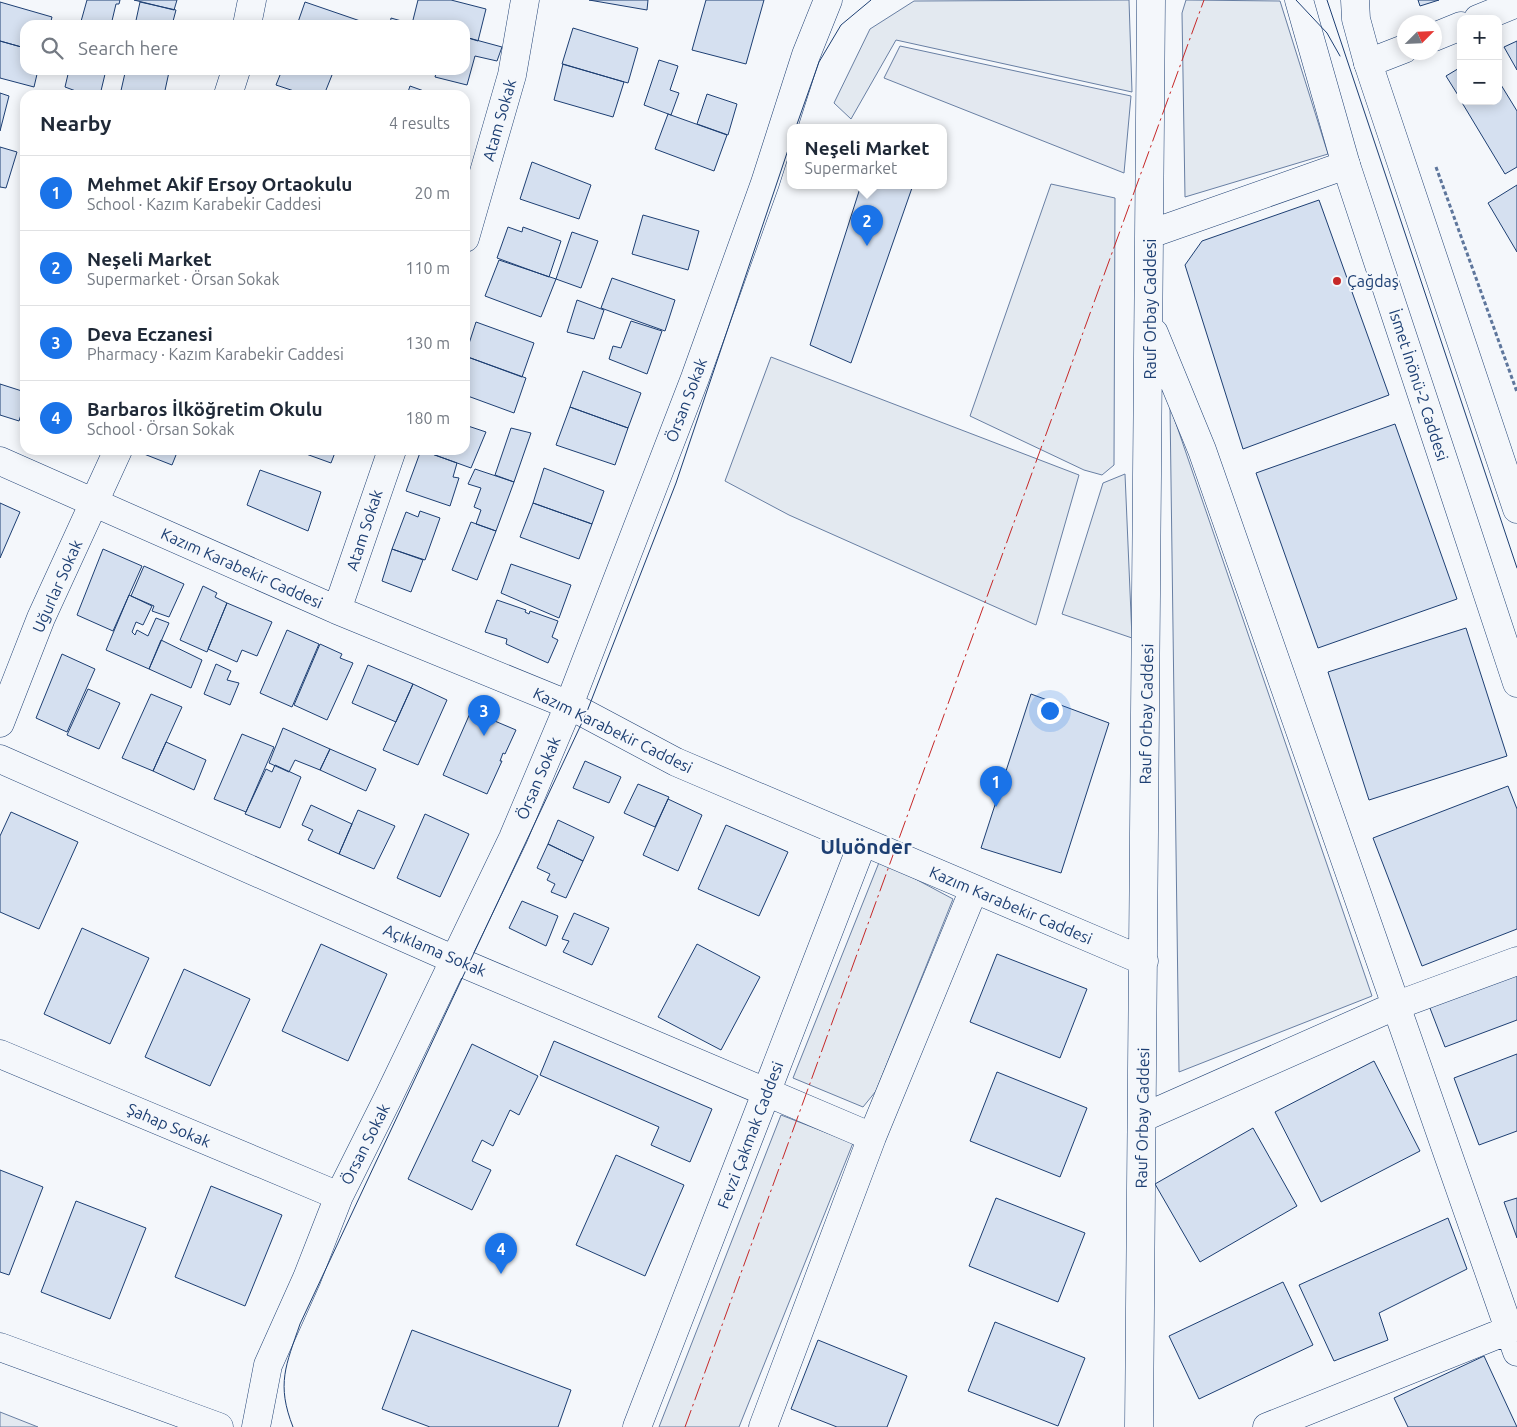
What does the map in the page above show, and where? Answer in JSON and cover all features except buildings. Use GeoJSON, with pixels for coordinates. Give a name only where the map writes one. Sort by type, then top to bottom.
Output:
{"type":"FeatureCollection","features":[{"type":"Feature","properties":{"kind":"street"},"geometry":{"type":"LineString","coordinates":[[248,20],[252,0]]}},
{"type":"Feature","properties":{"kind":"street","name":"Atam Sokak"},"geometry":{"type":"LineString","coordinates":[[470,221],[512,75],[525,0]]}},
{"type":"Feature","properties":{"kind":"street","name":"Örsan Sokak"},"geometry":{"type":"LineString","coordinates":[[256,1427],[268,1365],[307,1278],[339,1196],[513,838],[569,705],[695,378],[764,183],[806,55],[828,0]]}},
{"type":"Feature","properties":{"kind":"street","name":"Rauf Orbay Caddesi"},"geometry":{"type":"LineString","coordinates":[[1139,1427],[1150,323],[1151,0]]}},
{"type":"Feature","properties":{"kind":"street","name":"İsmet İnönü-2 Caddesi"},"geometry":{"type":"LineString","coordinates":[[1299,0],[1346,165],[1517,683]]}},
{"type":"Feature","properties":{"kind":"street"},"geometry":{"type":"LineString","coordinates":[[1355,0],[1356,19],[1368,63],[1517,510]]}},
{"type":"Feature","properties":{"kind":"street"},"geometry":{"type":"LineString","coordinates":[[1488,15],[1517,3]]}},
{"type":"Feature","properties":{"kind":"street"},"geometry":{"type":"LineString","coordinates":[[1442,34],[1457,28]]}},
{"type":"Feature","properties":{"kind":"street"},"geometry":{"type":"LineString","coordinates":[[1368,63],[1397,52]]}},
{"type":"Feature","properties":{"kind":"street"},"geometry":{"type":"LineString","coordinates":[[230,90],[234,75]]}},
{"type":"Feature","properties":{"kind":"street"},"geometry":{"type":"LineString","coordinates":[[1150,234],[1346,165]]}},
{"type":"Feature","properties":{"kind":"street"},"geometry":{"type":"LineString","coordinates":[[1150,323],[1202,450],[1513,1341],[1267,1427]]}},
{"type":"Feature","properties":{"kind":"street","name":"Uğurlar Sokak"},"geometry":{"type":"LineString","coordinates":[[0,723],[41,618],[96,502],[116,455]]}},
{"type":"Feature","properties":{"kind":"street","name":"Atam Sokak"},"geometry":{"type":"LineString","coordinates":[[338,610],[390,455]]}},
{"type":"Feature","properties":{"kind":"street","name":"Kazım Karabekir Caddesi"},"geometry":{"type":"LineString","coordinates":[[0,461],[338,610],[569,705],[676,762],[1144,961]]}},
{"type":"Feature","properties":{"kind":"street","name":"Açıklama Sokak"},"geometry":{"type":"LineString","coordinates":[[0,759],[455,960],[872,1137]]}},
{"type":"Feature","properties":{"kind":"street","name":"Fevzi Çakmak Caddesi"},"geometry":{"type":"LineString","coordinates":[[637,1427],[863,842]]}},
{"type":"Feature","properties":{"kind":"street"},"geometry":{"type":"LineString","coordinates":[[762,1427],[872,1137],[974,889]]}},
{"type":"Feature","properties":{"kind":"street"},"geometry":{"type":"LineString","coordinates":[[1142,1118],[1395,1006],[1517,961]]}},
{"type":"Feature","properties":{"kind":"street","name":"Şahap Sokak"},"geometry":{"type":"LineString","coordinates":[[0,1054],[339,1196]]}},
{"type":"Feature","properties":{"kind":"street"},"geometry":{"type":"LineString","coordinates":[[0,1348],[219,1427]]}},
{"type":"Feature","properties":{"kind":"path"},"geometry":{"type":"LineString","coordinates":[[1434,162],[1517,392]]}},
{"type":"Feature","properties":{"kind":"shaded area"},"geometry":{"type":"Polygon","coordinates":[[[1129,0],[1132,92],[896,40],[851,119],[834,103],[870,29],[914,1],[1129,0]]]}},
{"type":"Feature","properties":{"kind":"shaded area"},"geometry":{"type":"Polygon","coordinates":[[[1186,0],[1280,1],[1328,154],[1185,197],[1182,13],[1186,0]]]}},
{"type":"Feature","properties":{"kind":"shaded area"},"geometry":{"type":"Polygon","coordinates":[[[900,46],[1131,96],[1124,173],[884,78],[900,46]]]}},
{"type":"Feature","properties":{"kind":"shaded area"},"geometry":{"type":"Polygon","coordinates":[[[1051,184],[1115,198],[1114,465],[1102,475],[1084,470],[970,416],[1051,184]]]}},
{"type":"Feature","properties":{"kind":"shaded area"},"geometry":{"type":"Polygon","coordinates":[[[771,357],[1079,475],[1036,625],[789,515],[725,481],[771,357]]]}},
{"type":"Feature","properties":{"kind":"shaded area"},"geometry":{"type":"Polygon","coordinates":[[[1170,406],[1372,996],[1179,1072],[1170,406]]]}},
{"type":"Feature","properties":{"kind":"shaded area"},"geometry":{"type":"Polygon","coordinates":[[[1125,474],[1132,638],[1062,614],[1103,483],[1125,474]]]}},
{"type":"Feature","properties":{"kind":"shaded area"},"geometry":{"type":"Polygon","coordinates":[[[880,860],[953,899],[876,1091],[863,1107],[793,1078],[880,860]]]}},
{"type":"Feature","properties":{"kind":"shaded area"},"geometry":{"type":"Polygon","coordinates":[[[781,1115],[853,1143],[739,1427],[659,1427],[781,1115]]]}},
{"type":"Feature","properties":{"kind":"shaded area"},"geometry":{"type":"Polygon","coordinates":[[[0,1412],[38,1427],[0,1427],[0,1412]]]}},
{"type":"Feature","properties":{"kind":"tram line"},"geometry":{"type":"LineString","coordinates":[[797,124],[819,62],[841,25],[871,0]]}},
{"type":"Feature","properties":{"kind":"tram line"},"geometry":{"type":"LineString","coordinates":[[1296,0],[1327,33],[1340,56]]}},
{"type":"Feature","properties":{"kind":"tram line"},"geometry":{"type":"LineString","coordinates":[[1327,0],[1517,568]]}},
{"type":"Feature","properties":{"kind":"tram line"},"geometry":{"type":"LineString","coordinates":[[293,1427],[285,1399],[284,1386],[287,1363],[300,1324],[586,714],[676,483],[787,153]]}},
{"type":"Feature","properties":{"kind":"power"},"geometry":{"type":"LineString","coordinates":[[685,1427],[1204,0]]}},
{"type":"Feature","properties":{"kind":"place","name":"Neşeli Market"},"geometry":{"type":"Point","coordinates":[867,246]}},
{"type":"Feature","properties":{"kind":"place","name":"Çağdaş"},"geometry":{"type":"Point","coordinates":[1337,281]}},
{"type":"Feature","properties":{"kind":"place","name":"Deva Eczanesi"},"geometry":{"type":"Point","coordinates":[484,736]}},
{"type":"Feature","properties":{"kind":"place","name":"Mehmet Akif Ersoy Ortaokulu"},"geometry":{"type":"Point","coordinates":[996,807]}},
{"type":"Feature","properties":{"kind":"place","name":"Barbaros İlköğretim Okulu"},"geometry":{"type":"Point","coordinates":[501,1274]}},
{"type":"Feature","properties":{"kind":"district","name":"Uluönder"},"geometry":{"type":"Point","coordinates":[866,847]}}]}
